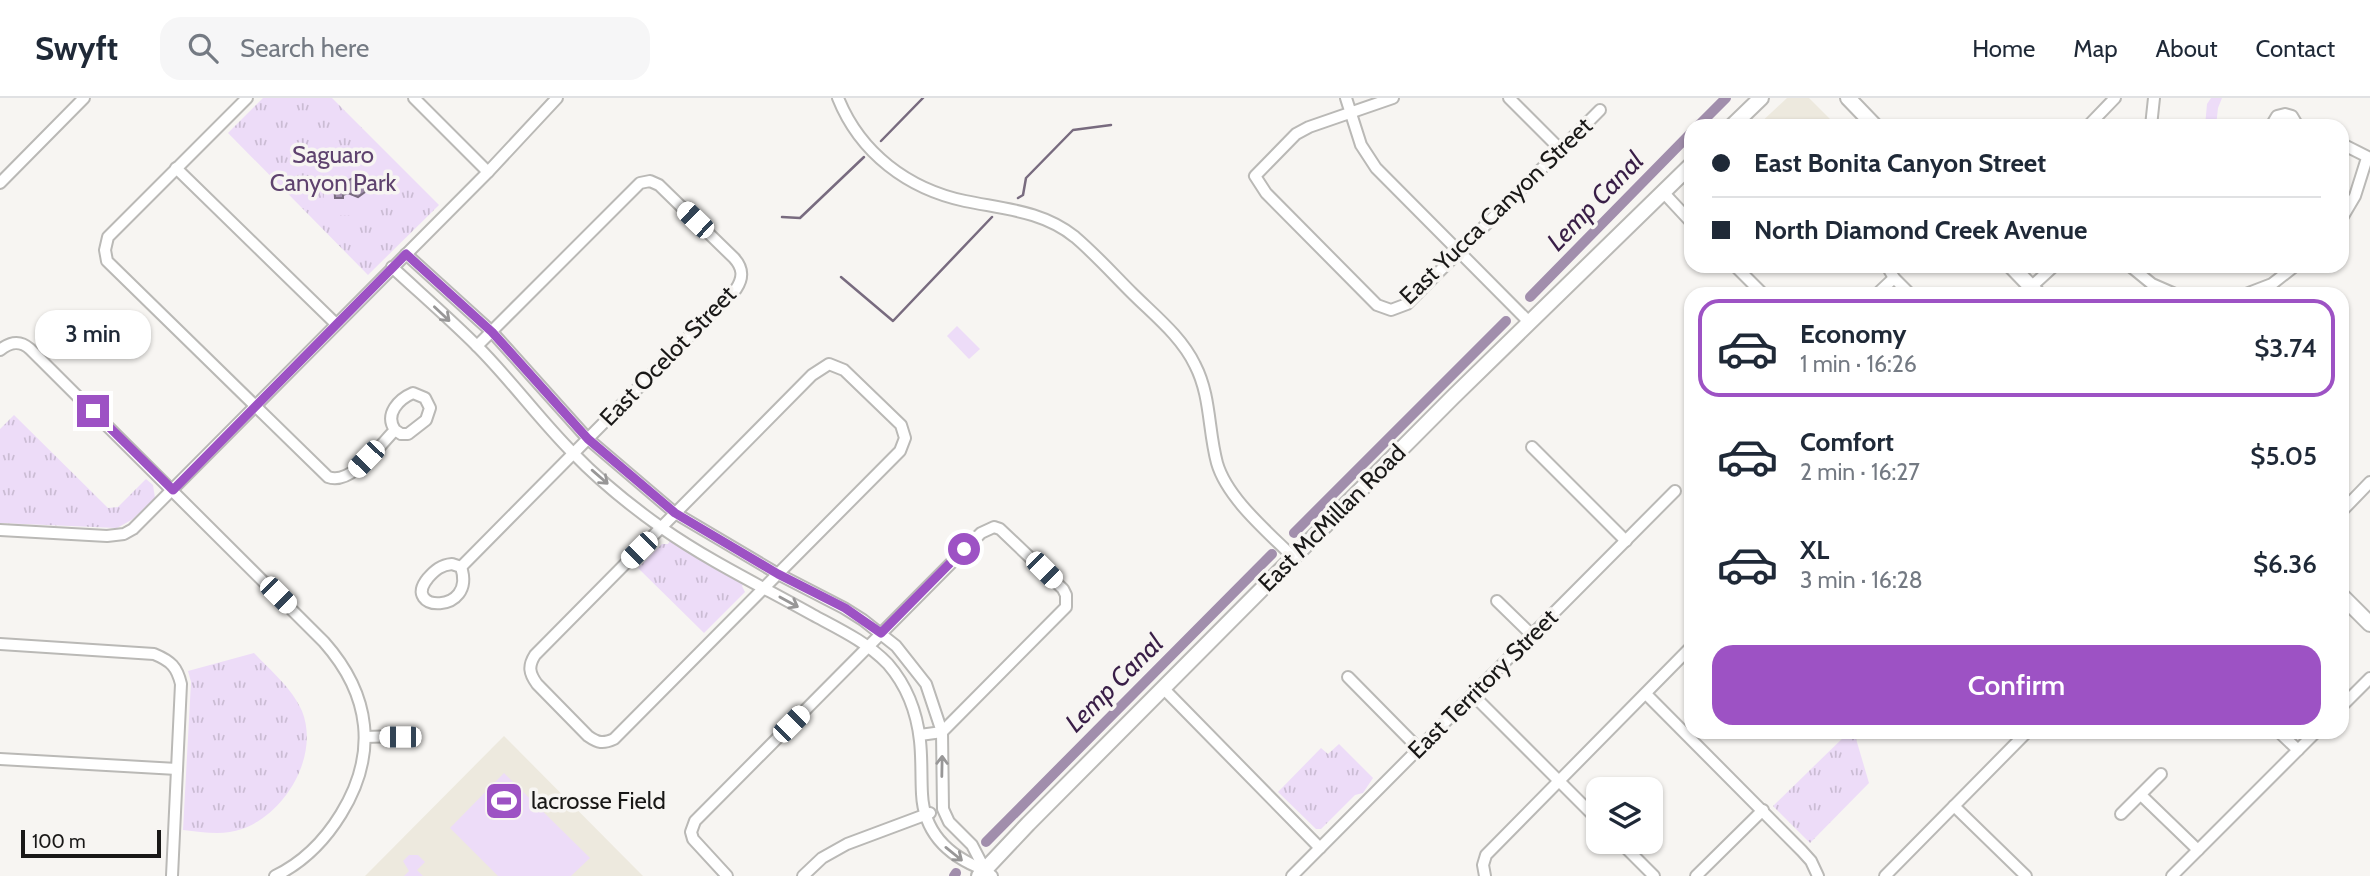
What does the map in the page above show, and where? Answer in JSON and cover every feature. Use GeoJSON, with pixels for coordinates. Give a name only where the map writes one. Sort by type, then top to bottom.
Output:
{"type":"FeatureCollection","features":[{"type":"Feature","properties":{"kind":"main road"},"geometry":{"type":"LineString","coordinates":[[1739,119],[1761,98]]}},
{"type":"Feature","properties":{"kind":"main road"},"geometry":{"type":"LineString","coordinates":[[1848,98],[1868,119]]}},
{"type":"Feature","properties":{"kind":"main road","name":"East McMillan Road"},"geometry":{"type":"LineString","coordinates":[[985,874],[1293,557],[1684,172]]}},
{"type":"Feature","properties":{"kind":"main road"},"geometry":{"type":"LineString","coordinates":[[2018,273],[2032,287]]}},
{"type":"Feature","properties":{"kind":"main road"},"geometry":{"type":"LineString","coordinates":[[2349,603],[2370,624]]}},
{"type":"Feature","properties":{"kind":"street"},"geometry":{"type":"LineString","coordinates":[[0,183],[84,98]]}},
{"type":"Feature","properties":{"kind":"street"},"geometry":{"type":"LineString","coordinates":[[247,98],[108,237],[105,250],[107,261],[328,477],[336,480],[352,474],[395,430]]}},
{"type":"Feature","properties":{"kind":"street"},"geometry":{"type":"LineString","coordinates":[[414,98],[488,172]]}},
{"type":"Feature","properties":{"kind":"street"},"geometry":{"type":"LineString","coordinates":[[0,530],[116,536],[140,523],[488,172],[557,98]]}},
{"type":"Feature","properties":{"kind":"street"},"geometry":{"type":"LineString","coordinates":[[838,98],[853,127],[866,144],[897,173],[945,196],[1017,210],[1056,224],[1089,250],[1170,331],[1189,355],[1203,383],[1215,454],[1222,475],[1240,501],[1293,557]]}},
{"type":"Feature","properties":{"kind":"street"},"geometry":{"type":"LineString","coordinates":[[1346,98],[1361,145],[1377,168],[1530,322]]}},
{"type":"Feature","properties":{"kind":"street"},"geometry":{"type":"LineString","coordinates":[[1351,112],[1393,98]]}},
{"type":"Feature","properties":{"kind":"street"},"geometry":{"type":"LineString","coordinates":[[1509,98],[1561,150]]}},
{"type":"Feature","properties":{"kind":"street"},"geometry":{"type":"LineString","coordinates":[[2095,119],[2115,98]]}},
{"type":"Feature","properties":{"kind":"street"},"geometry":{"type":"LineString","coordinates":[[2152,119],[2154,98]]}},
{"type":"Feature","properties":{"kind":"street","name":"East Yucca Canyon Street"},"geometry":{"type":"LineString","coordinates":[[1351,112],[1296,134],[1255,176],[1266,193],[1377,305],[1391,310],[1407,304],[1600,110]]}},
{"type":"Feature","properties":{"kind":"street"},"geometry":{"type":"LineString","coordinates":[[2275,119],[2285,114],[2294,119]]}},
{"type":"Feature","properties":{"kind":"street"},"geometry":{"type":"LineString","coordinates":[[2349,148],[2369,158],[2356,196],[2349,207]]}},
{"type":"Feature","properties":{"kind":"street"},"geometry":{"type":"LineString","coordinates":[[176,168],[336,324]]}},
{"type":"Feature","properties":{"kind":"street","name":"East Ocelot Street"},"geometry":{"type":"LineString","coordinates":[[461,567],[736,289],[741,280],[741,270],[734,258],[659,185],[650,181],[636,185],[492,332]]}},
{"type":"Feature","properties":{"kind":"street"},"geometry":{"type":"LineString","coordinates":[[1663,192],[1684,214]]}},
{"type":"Feature","properties":{"kind":"street"},"geometry":{"type":"LineString","coordinates":[[406,254],[492,332],[588,439],[675,513],[778,574],[845,608],[881,633],[909,661],[926,684],[942,732],[943,809],[958,833],[972,845],[985,874]]}},
{"type":"Feature","properties":{"kind":"street"},"geometry":{"type":"LineString","coordinates":[[392,267],[477,346],[573,454],[661,527],[868,647],[889,666],[915,712],[920,735],[922,795],[926,815],[936,836],[948,850],[985,874]]}},
{"type":"Feature","properties":{"kind":"street"},"geometry":{"type":"LineString","coordinates":[[1742,273],[1756,287]]}},
{"type":"Feature","properties":{"kind":"street"},"geometry":{"type":"LineString","coordinates":[[1891,273],[1903,287]]}},
{"type":"Feature","properties":{"kind":"street"},"geometry":{"type":"LineString","coordinates":[[2037,287],[2048,273]]}},
{"type":"Feature","properties":{"kind":"street"},"geometry":{"type":"LineString","coordinates":[[2139,273],[2159,287]]}},
{"type":"Feature","properties":{"kind":"street"},"geometry":{"type":"LineString","coordinates":[[2264,287],[2286,273]]}},
{"type":"Feature","properties":{"kind":"street"},"geometry":{"type":"LineString","coordinates":[[1884,287],[1894,278]]}},
{"type":"Feature","properties":{"kind":"street"},"geometry":{"type":"LineString","coordinates":[[477,346],[492,332]]}},
{"type":"Feature","properties":{"kind":"street"},"geometry":{"type":"LineString","coordinates":[[0,350],[17,342],[30,349],[340,660],[358,697],[363,715],[365,737],[360,778],[332,829],[311,851],[275,876]]}},
{"type":"Feature","properties":{"kind":"street"},"geometry":{"type":"LineString","coordinates":[[829,365],[844,370],[901,425],[905,438],[900,451],[778,574],[614,739],[605,743],[597,743],[588,736],[537,684],[530,669],[535,655],[812,375],[829,365]]}},
{"type":"Feature","properties":{"kind":"street"},"geometry":{"type":"LineString","coordinates":[[1532,447],[1626,541]]}},
{"type":"Feature","properties":{"kind":"street"},"geometry":{"type":"LineString","coordinates":[[2349,504],[2370,482]]}},
{"type":"Feature","properties":{"kind":"street","name":"East Territory Street"},"geometry":{"type":"LineString","coordinates":[[1292,876],[1675,491]]}},
{"type":"Feature","properties":{"kind":"street"},"geometry":{"type":"LineString","coordinates":[[727,876],[696,845],[691,832],[695,821],[981,533],[994,527],[1006,532],[1063,589],[1067,601],[1062,614],[942,732],[920,735]]}},
{"type":"Feature","properties":{"kind":"street"},"geometry":{"type":"LineString","coordinates":[[1497,601],[1532,635]]}},
{"type":"Feature","properties":{"kind":"street"},"geometry":{"type":"LineString","coordinates":[[0,644],[154,654],[168,660],[178,670],[181,684],[172,876]]}},
{"type":"Feature","properties":{"kind":"street"},"geometry":{"type":"LineString","coordinates":[[1484,871],[1486,855],[1684,654]]}},
{"type":"Feature","properties":{"kind":"street"},"geometry":{"type":"LineString","coordinates":[[1348,677],[1419,749]]}},
{"type":"Feature","properties":{"kind":"street"},"geometry":{"type":"LineString","coordinates":[[2349,699],[2370,678]]}},
{"type":"Feature","properties":{"kind":"street"},"geometry":{"type":"LineString","coordinates":[[1163,688],[1320,848]]}},
{"type":"Feature","properties":{"kind":"street"},"geometry":{"type":"LineString","coordinates":[[1646,694],[1684,732]]}},
{"type":"Feature","properties":{"kind":"street"},"geometry":{"type":"LineString","coordinates":[[1473,695],[1586,808]]}},
{"type":"Feature","properties":{"kind":"street"},"geometry":{"type":"LineString","coordinates":[[365,737],[400,737]]}},
{"type":"Feature","properties":{"kind":"street"},"geometry":{"type":"LineString","coordinates":[[1691,739],[1802,851],[1811,861],[1818,876]]}},
{"type":"Feature","properties":{"kind":"street"},"geometry":{"type":"LineString","coordinates":[[1885,876],[2017,739]]}},
{"type":"Feature","properties":{"kind":"street"},"geometry":{"type":"LineString","coordinates":[[2286,739],[2298,750]]}},
{"type":"Feature","properties":{"kind":"street"},"geometry":{"type":"LineString","coordinates":[[2172,876],[2309,739]]}},
{"type":"Feature","properties":{"kind":"street"},"geometry":{"type":"LineString","coordinates":[[0,759],[177,769]]}},
{"type":"Feature","properties":{"kind":"street"},"geometry":{"type":"LineString","coordinates":[[2120,814],[2161,774]]}},
{"type":"Feature","properties":{"kind":"street"},"geometry":{"type":"LineString","coordinates":[[2141,794],[2198,850]]}},
{"type":"Feature","properties":{"kind":"street"},"geometry":{"type":"LineString","coordinates":[[1954,806],[2026,876]]}},
{"type":"Feature","properties":{"kind":"street"},"geometry":{"type":"LineString","coordinates":[[803,876],[822,858],[846,844],[943,809]]}},
{"type":"Feature","properties":{"kind":"street"},"geometry":{"type":"LineString","coordinates":[[1696,876],[1763,810]]}},
{"type":"Feature","properties":{"kind":"street"},"geometry":{"type":"LineString","coordinates":[[1632,854],[1654,876]]}},
{"type":"Feature","properties":{"kind":"shaded area"},"geometry":{"type":"Polygon","coordinates":[[[1787,98],[1809,98],[1830,119],[1764,119],[1787,98]]]}},
{"type":"Feature","properties":{"kind":"shaded area"},"geometry":{"type":"Polygon","coordinates":[[[353,178],[364,181],[365,192],[358,197],[348,193],[343,195],[343,198],[335,198],[334,183],[337,180],[347,181],[353,178]]]}},
{"type":"Feature","properties":{"kind":"shaded area"},"geometry":{"type":"Polygon","coordinates":[[[504,736],[643,876],[365,876],[504,736]]]}},
{"type":"Feature","properties":{"kind":"green space","name":"Saguaro Canyon Park"},"geometry":{"type":"Polygon","coordinates":[[[263,98],[332,98],[439,205],[368,275],[228,133],[263,98]]]}},
{"type":"Feature","properties":{"kind":"green space"},"geometry":{"type":"Polygon","coordinates":[[[2211,98],[2222,98],[2217,119],[2206,119],[2207,104],[2211,98]]]}},
{"type":"Feature","properties":{"kind":"green space"},"geometry":{"type":"Polygon","coordinates":[[[354,164],[375,166],[385,175],[379,181],[379,188],[386,195],[365,215],[327,215],[323,211],[325,167],[354,164]]]}},
{"type":"Feature","properties":{"kind":"green space"},"geometry":{"type":"Polygon","coordinates":[[[957,326],[980,349],[969,359],[947,336],[957,326]]]}},
{"type":"Feature","properties":{"kind":"green space"},"geometry":{"type":"Polygon","coordinates":[[[14,415],[108,508],[118,507],[146,479],[153,485],[155,498],[133,519],[117,528],[0,523],[0,429],[14,415]]]}},
{"type":"Feature","properties":{"kind":"green space"},"geometry":{"type":"Polygon","coordinates":[[[671,539],[745,582],[742,586],[745,592],[704,633],[638,568],[662,544],[668,544],[671,539]]]}},
{"type":"Feature","properties":{"kind":"green space"},"geometry":{"type":"Polygon","coordinates":[[[254,653],[287,687],[302,711],[306,746],[302,764],[285,797],[258,821],[228,832],[183,830],[191,682],[188,671],[254,653]]]}},
{"type":"Feature","properties":{"kind":"green space"},"geometry":{"type":"Polygon","coordinates":[[[1842,739],[1856,739],[1869,783],[1810,843],[1773,806],[1842,739]]]}},
{"type":"Feature","properties":{"kind":"green space"},"geometry":{"type":"Polygon","coordinates":[[[1339,744],[1373,778],[1363,793],[1355,795],[1321,829],[1316,829],[1278,792],[1321,748],[1328,754],[1339,744]]]}},
{"type":"Feature","properties":{"kind":"green space","name":"lacrosse Field"},"geometry":{"type":"Polygon","coordinates":[[[504,773],[590,858],[571,876],[498,876],[450,828],[504,773]]]}},
{"type":"Feature","properties":{"kind":"green space"},"geometry":{"type":"Polygon","coordinates":[[[409,855],[418,855],[425,862],[417,870],[423,876],[404,876],[409,871],[403,861],[409,855]]]}},
{"type":"Feature","properties":{"kind":"waterway"},"geometry":{"type":"LineString","coordinates":[[881,141],[923,98]]}},
{"type":"Feature","properties":{"kind":"waterway","name":"Lemp Canal"},"geometry":{"type":"LineString","coordinates":[[1705,119],[1726,98]]}},
{"type":"Feature","properties":{"kind":"waterway"},"geometry":{"type":"LineString","coordinates":[[1018,198],[1023,195],[1026,178],[1073,130],[1111,125]]}},
{"type":"Feature","properties":{"kind":"waterway","name":"Lemp Canal"},"geometry":{"type":"LineString","coordinates":[[1530,297],[1684,140]]}},
{"type":"Feature","properties":{"kind":"waterway"},"geometry":{"type":"LineString","coordinates":[[782,217],[800,218],[864,157]]}},
{"type":"Feature","properties":{"kind":"waterway"},"geometry":{"type":"LineString","coordinates":[[841,277],[893,321],[992,217]]}},
{"type":"Feature","properties":{"kind":"waterway","name":"Lemp Canal"},"geometry":{"type":"LineString","coordinates":[[1294,533],[1506,321]]}},
{"type":"Feature","properties":{"kind":"waterway","name":"Lemp Canal"},"geometry":{"type":"LineString","coordinates":[[986,842],[1272,554]]}},
{"type":"Feature","properties":{"kind":"place","name":"lacrosse Field"},"geometry":{"type":"Point","coordinates":[504,801]}},
{"type":"Feature","properties":{"kind":"route"},"geometry":{"type":"LineString","coordinates":[[93,411],[173,490],[406,254],[492,332],[609,460],[675,513],[778,574],[845,608],[881,633],[964,549]]}}]}
